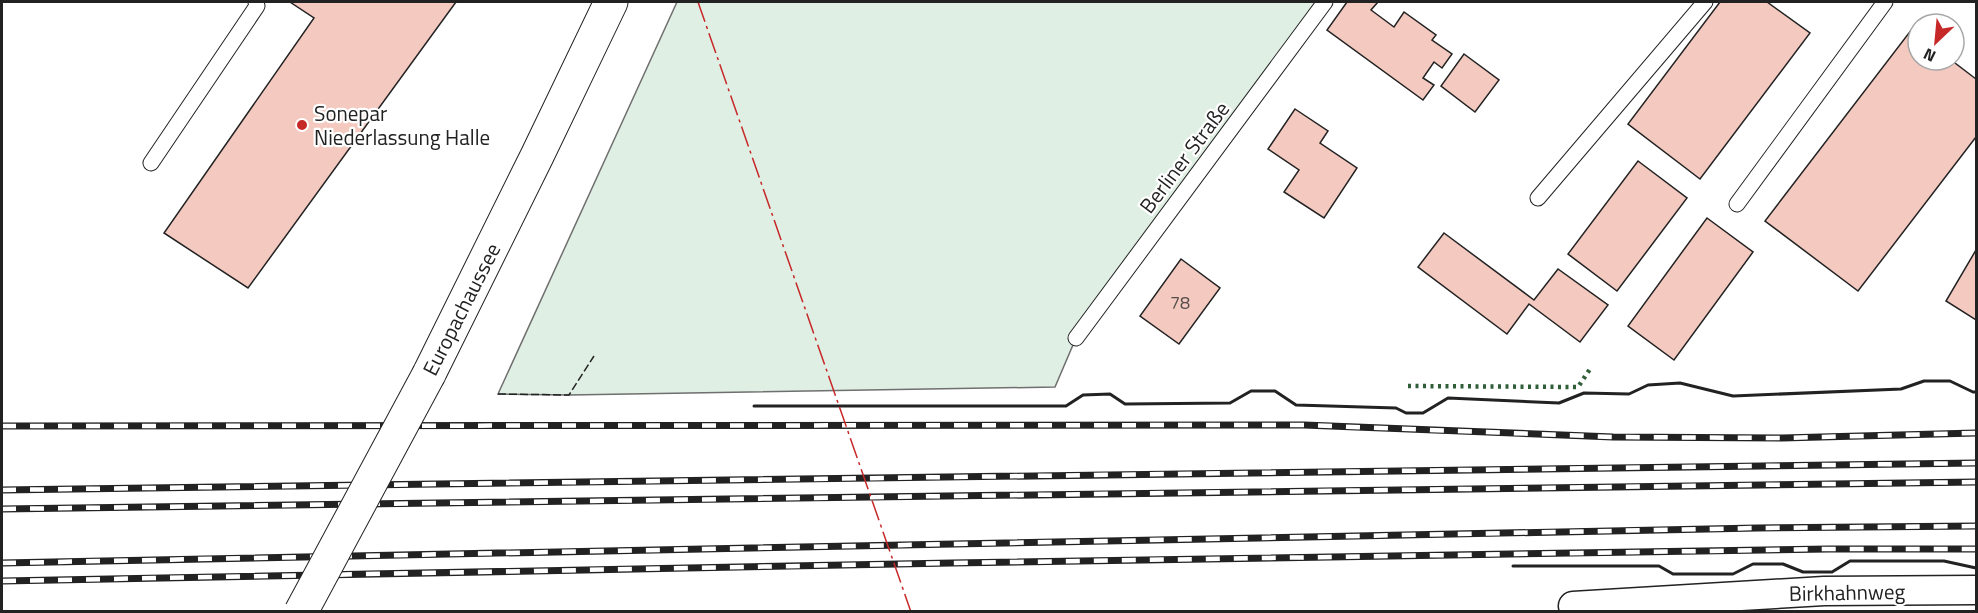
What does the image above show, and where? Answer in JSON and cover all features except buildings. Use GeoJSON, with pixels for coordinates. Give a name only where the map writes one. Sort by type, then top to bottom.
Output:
{"type":"FeatureCollection","features":[{"type":"Feature","properties":{"kind":"main road","name":"Europachaussee"},"geometry":{"type":"LineString","coordinates":[[301,612],[429,374],[610,2]]}},
{"type":"Feature","properties":{"kind":"street","name":"Birkhahnweg"},"geometry":{"type":"LineString","coordinates":[[1573,606],[1824,591],[1977,590]]}},
{"type":"Feature","properties":{"kind":"lane"},"geometry":{"type":"LineString","coordinates":[[151,163],[257,6],[256,2]]}},
{"type":"Feature","properties":{"kind":"lane","name":"Berliner Straße"},"geometry":{"type":"LineString","coordinates":[[1076,338],[1325,2]]}},
{"type":"Feature","properties":{"kind":"lane"},"geometry":{"type":"LineString","coordinates":[[1538,198],[1705,2]]}},
{"type":"Feature","properties":{"kind":"lane"},"geometry":{"type":"LineString","coordinates":[[1737,204],[1885,2]]}},
{"type":"Feature","properties":{"kind":"green space"},"geometry":{"type":"Polygon","coordinates":[[[677,2],[1325,2],[1076,338],[1055,387],[569,395],[498,394],[677,2]]]}},
{"type":"Feature","properties":{"kind":"railway"},"geometry":{"type":"LineString","coordinates":[[2,426],[1304,425],[1613,437],[1782,438],[1976,433]]}},
{"type":"Feature","properties":{"kind":"railway"},"geometry":{"type":"LineString","coordinates":[[2,490],[1976,463]]}},
{"type":"Feature","properties":{"kind":"railway"},"geometry":{"type":"LineString","coordinates":[[2,509],[1976,482]]}},
{"type":"Feature","properties":{"kind":"railway"},"geometry":{"type":"LineString","coordinates":[[2,563],[1757,528],[1976,526]]}},
{"type":"Feature","properties":{"kind":"railway"},"geometry":{"type":"LineString","coordinates":[[2,581],[952,563],[1829,549],[1976,549]]}},
{"type":"Feature","properties":{"kind":"hedge"},"geometry":{"type":"LineString","coordinates":[[1408,386],[1578,387],[1590,369]]}},
{"type":"Feature","properties":{"kind":"fence"},"geometry":{"type":"LineString","coordinates":[[498,394],[569,395],[594,356]]}},
{"type":"Feature","properties":{"kind":"wall"},"geometry":{"type":"LineString","coordinates":[[754,406],[1066,406],[1083,395],[1110,394],[1125,404],[1230,403],[1251,391],[1275,391],[1296,405],[1396,408],[1406,413],[1423,413],[1448,398],[1559,403],[1584,393],[1629,394],[1648,385],[1680,383],[1733,396],[1901,389],[1924,381],[1950,381],[1976,392]]}},
{"type":"Feature","properties":{"kind":"wall"},"geometry":{"type":"LineString","coordinates":[[1513,566],[1659,566],[1673,574],[1733,574],[1753,564],[1783,564],[1803,572],[1832,572],[1850,561],[1944,561],[1976,568]]}},
{"type":"Feature","properties":{"kind":"power"},"geometry":{"type":"LineString","coordinates":[[698,2],[911,612]]}},
{"type":"Feature","properties":{"kind":"place","name":"Sonepar Niederlassung Halle"},"geometry":{"type":"Point","coordinates":[302,125]}}]}
